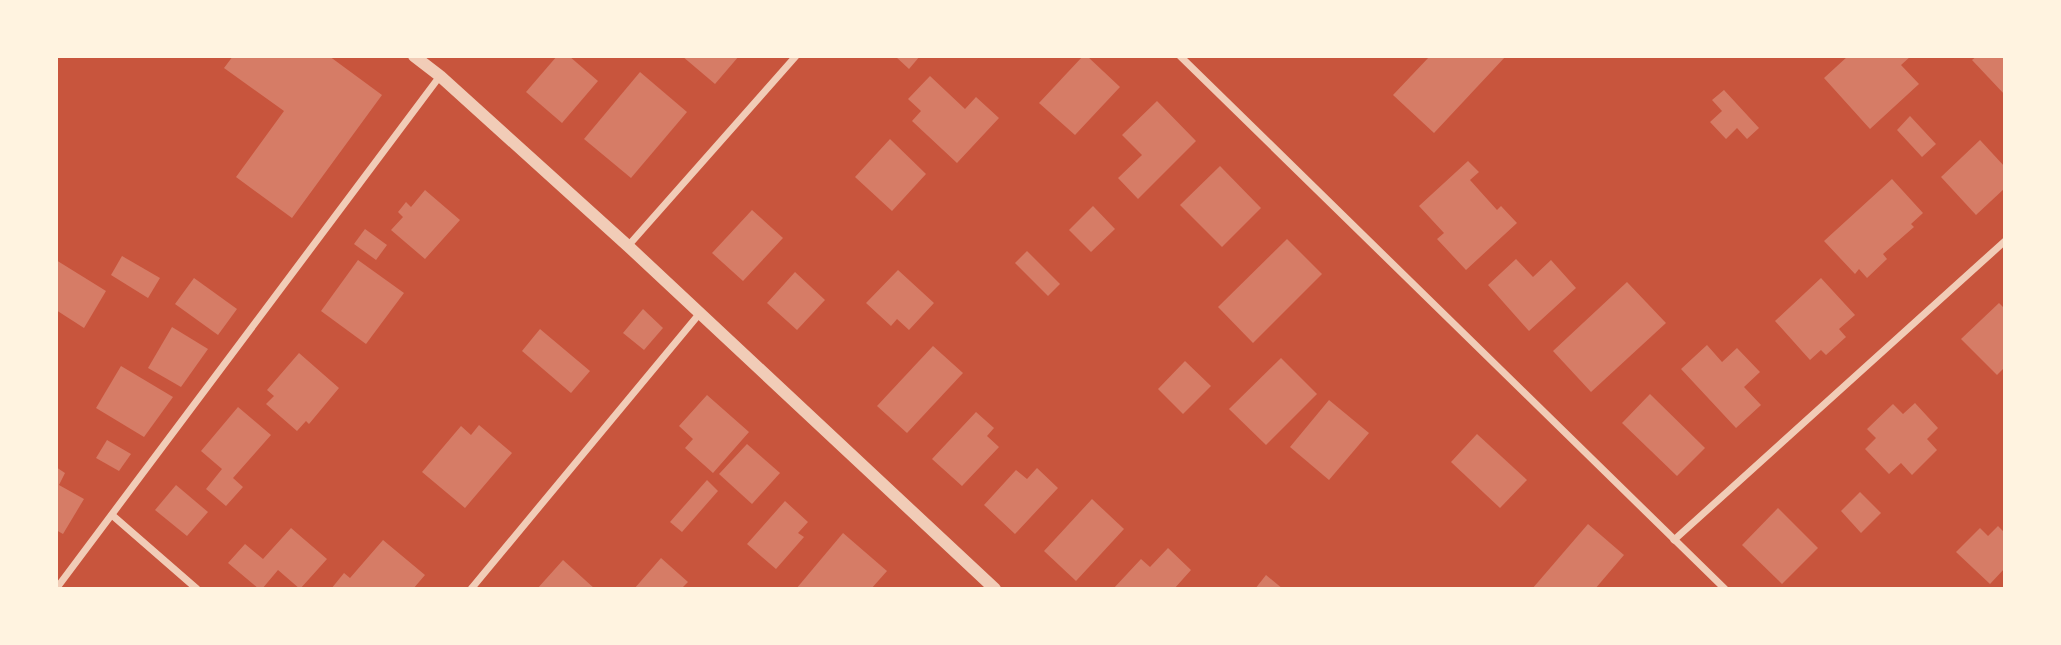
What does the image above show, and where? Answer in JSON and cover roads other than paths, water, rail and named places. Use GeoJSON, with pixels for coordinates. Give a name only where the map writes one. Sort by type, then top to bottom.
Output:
{"type":"FeatureCollection","features":[{"type":"Feature","properties":{"kind":"street"},"geometry":{"type":"LineString","coordinates":[[414,56],[440,76],[628,246],[995,589]]}},
{"type":"Feature","properties":{"kind":"street"},"geometry":{"type":"LineString","coordinates":[[628,246],[796,56]]}},
{"type":"Feature","properties":{"kind":"street"},"geometry":{"type":"LineString","coordinates":[[1180,56],[1725,589]]}},
{"type":"Feature","properties":{"kind":"street"},"geometry":{"type":"LineString","coordinates":[[56,589],[440,76]]}},
{"type":"Feature","properties":{"kind":"street"},"geometry":{"type":"LineString","coordinates":[[1674,540],[2005,241]]}},
{"type":"Feature","properties":{"kind":"street"},"geometry":{"type":"LineString","coordinates":[[471,589],[700,313]]}},
{"type":"Feature","properties":{"kind":"street"},"geometry":{"type":"LineString","coordinates":[[112,515],[197,589]]}}]}
